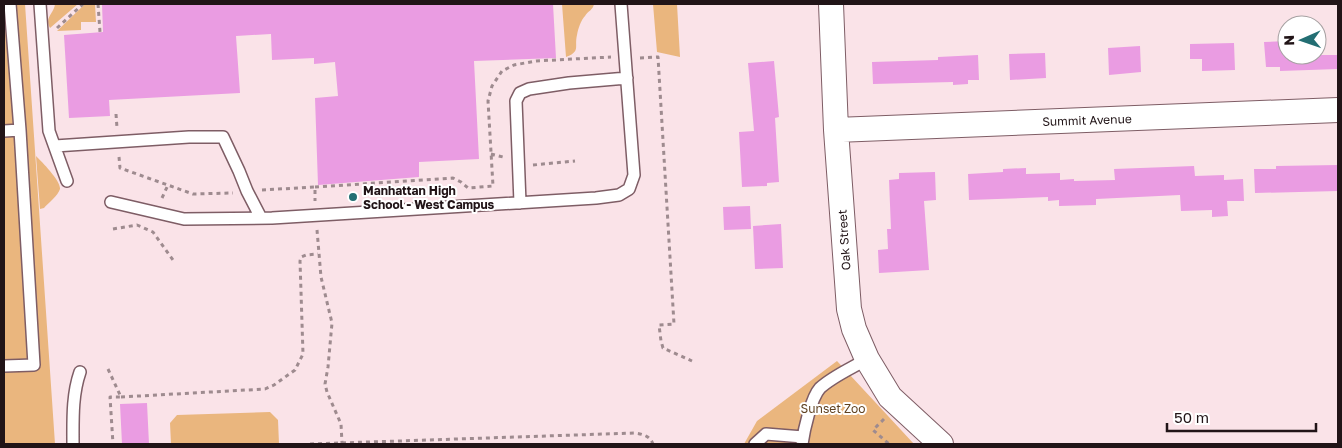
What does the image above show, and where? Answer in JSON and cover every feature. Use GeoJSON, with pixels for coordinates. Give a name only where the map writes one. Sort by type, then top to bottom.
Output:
{"type":"FeatureCollection","features":[{"type":"Feature","properties":{"kind":"street","name":"Oak Street"},"geometry":{"type":"LineString","coordinates":[[831,4],[836,130],[849,309],[854,329],[867,359],[890,397],[941,444]]}},
{"type":"Feature","properties":{"kind":"street","name":"Summit Avenue"},"geometry":{"type":"LineString","coordinates":[[836,130],[1338,110]]}},
{"type":"Feature","properties":{"kind":"lane"},"geometry":{"type":"LineString","coordinates":[[4,366],[34,365],[20,130],[10,4]]}},
{"type":"Feature","properties":{"kind":"lane"},"geometry":{"type":"LineString","coordinates":[[40,4],[49,131],[67,181]]}},
{"type":"Feature","properties":{"kind":"lane"},"geometry":{"type":"LineString","coordinates":[[111,202],[184,220],[316,215],[619,195],[629,188],[634,175],[621,4]]}},
{"type":"Feature","properties":{"kind":"lane"},"geometry":{"type":"LineString","coordinates":[[520,203],[516,102],[520,93],[569,83],[627,78]]}},
{"type":"Feature","properties":{"kind":"lane"},"geometry":{"type":"LineString","coordinates":[[4,131],[20,130]]}},
{"type":"Feature","properties":{"kind":"lane"},"geometry":{"type":"LineString","coordinates":[[56,148],[189,137],[223,137],[261,218]]}},
{"type":"Feature","properties":{"kind":"lane"},"geometry":{"type":"LineString","coordinates":[[755,444],[766,434],[802,440],[810,409],[819,390],[831,379],[867,359]]}},
{"type":"Feature","properties":{"kind":"lane"},"geometry":{"type":"LineString","coordinates":[[73,444],[73,411],[80,372]]}},
{"type":"Feature","properties":{"kind":"path"},"geometry":{"type":"LineString","coordinates":[[43,39],[83,4]]}},
{"type":"Feature","properties":{"kind":"path"},"geometry":{"type":"LineString","coordinates":[[98,4],[100,32]]}},
{"type":"Feature","properties":{"kind":"path"},"geometry":{"type":"LineString","coordinates":[[116,114],[120,168],[193,194],[315,188],[453,178],[468,188],[493,186],[488,101],[492,86],[502,71],[514,65],[536,61],[658,56],[674,324],[659,325],[663,348],[692,362]]}},
{"type":"Feature","properties":{"kind":"path"},"geometry":{"type":"LineString","coordinates":[[315,188],[318,254],[321,277],[332,323],[325,384],[341,424],[342,443]]}},
{"type":"Feature","properties":{"kind":"path"},"geometry":{"type":"LineString","coordinates":[[113,229],[137,226],[153,232],[172,260]]}},
{"type":"Feature","properties":{"kind":"path"},"geometry":{"type":"LineString","coordinates":[[113,444],[110,397],[265,389],[295,370],[303,354],[300,261],[301,257],[306,255],[318,254]]}},
{"type":"Feature","properties":{"kind":"path"},"geometry":{"type":"LineString","coordinates":[[108,369],[121,397]]}},
{"type":"Feature","properties":{"kind":"path"},"geometry":{"type":"LineString","coordinates":[[889,444],[873,430],[898,404]]}},
{"type":"Feature","properties":{"kind":"path"},"geometry":{"type":"LineString","coordinates":[[310,444],[634,433],[649,437],[653,444]]}},
{"type":"Feature","properties":{"kind":"green space"},"geometry":{"type":"Polygon","coordinates":[[[4,4],[25,4],[55,444],[4,444],[4,4]]]}},
{"type":"Feature","properties":{"kind":"green space"},"geometry":{"type":"Polygon","coordinates":[[[55,4],[78,4],[50,28],[48,21],[55,4]]]}},
{"type":"Feature","properties":{"kind":"green space"},"geometry":{"type":"Polygon","coordinates":[[[85,4],[95,4],[96,22],[81,22],[81,30],[57,31],[85,4]]]}},
{"type":"Feature","properties":{"kind":"green space"},"geometry":{"type":"Polygon","coordinates":[[[562,4],[594,4],[580,25],[574,53],[566,57],[562,4]]]}},
{"type":"Feature","properties":{"kind":"green space"},"geometry":{"type":"Polygon","coordinates":[[[653,4],[677,4],[680,57],[657,52],[653,4]]]}},
{"type":"Feature","properties":{"kind":"green space"},"geometry":{"type":"Polygon","coordinates":[[[36,156],[60,186],[53,199],[44,208],[40,209],[36,156]]]}},
{"type":"Feature","properties":{"kind":"green space","name":"Sunset Zoo"},"geometry":{"type":"Polygon","coordinates":[[[837,361],[914,444],[744,444],[757,421],[837,361]]]}},
{"type":"Feature","properties":{"kind":"green space"},"geometry":{"type":"Polygon","coordinates":[[[270,412],[278,420],[279,444],[171,444],[170,423],[177,415],[270,412]]]}},
{"type":"Feature","properties":{"kind":"building"},"geometry":{"type":"Polygon","coordinates":[[[102,4],[553,4],[556,58],[474,61],[479,159],[419,162],[419,177],[318,185],[315,98],[338,96],[335,62],[314,64],[314,58],[272,60],[271,34],[236,36],[240,93],[109,100],[110,116],[69,118],[64,35],[103,32],[102,4]]]}},
{"type":"Feature","properties":{"kind":"building"},"geometry":{"type":"Polygon","coordinates":[[[1277,41],[1277,65],[1327,65],[1327,55],[1338,55],[1338,69],[1280,71],[1280,67],[1266,67],[1264,42],[1277,41]]]}},
{"type":"Feature","properties":{"kind":"building"},"geometry":{"type":"Polygon","coordinates":[[[1234,43],[1235,70],[1202,71],[1202,59],[1190,59],[1190,44],[1234,43]]]}},
{"type":"Feature","properties":{"kind":"building"},"geometry":{"type":"Polygon","coordinates":[[[1140,46],[1141,72],[1109,75],[1108,48],[1140,46]]]}},
{"type":"Feature","properties":{"kind":"building"},"geometry":{"type":"Polygon","coordinates":[[[1045,53],[1046,78],[1010,80],[1009,54],[1045,53]]]}},
{"type":"Feature","properties":{"kind":"building"},"geometry":{"type":"Polygon","coordinates":[[[978,55],[979,80],[968,80],[968,84],[953,85],[953,82],[873,84],[872,62],[938,60],[938,57],[978,55]]]}},
{"type":"Feature","properties":{"kind":"building"},"geometry":{"type":"Polygon","coordinates":[[[774,61],[779,117],[775,118],[779,182],[767,183],[767,186],[742,187],[739,132],[754,131],[748,63],[774,61]]]}},
{"type":"Feature","properties":{"kind":"building"},"geometry":{"type":"Polygon","coordinates":[[[1338,165],[1338,191],[1255,193],[1254,169],[1276,169],[1276,166],[1338,165]]]}},
{"type":"Feature","properties":{"kind":"building"},"geometry":{"type":"Polygon","coordinates":[[[1194,166],[1195,176],[1224,175],[1224,180],[1243,179],[1244,201],[1227,201],[1228,216],[1212,217],[1212,210],[1181,211],[1180,195],[1096,199],[1096,205],[1059,206],[1059,200],[1048,201],[1048,197],[969,200],[968,174],[1003,172],[1003,169],[1026,168],[1026,174],[1060,173],[1060,180],[1115,180],[1114,169],[1194,166]]]}},
{"type":"Feature","properties":{"kind":"building"},"geometry":{"type":"Polygon","coordinates":[[[935,172],[936,200],[924,201],[929,270],[879,273],[878,250],[888,249],[887,229],[891,229],[889,180],[899,179],[899,173],[935,172]]]}},
{"type":"Feature","properties":{"kind":"building"},"geometry":{"type":"Polygon","coordinates":[[[750,206],[751,229],[724,230],[723,207],[750,206]]]}},
{"type":"Feature","properties":{"kind":"building"},"geometry":{"type":"Polygon","coordinates":[[[781,224],[783,268],[755,269],[753,226],[781,224]]]}},
{"type":"Feature","properties":{"kind":"building"},"geometry":{"type":"Polygon","coordinates":[[[147,403],[149,444],[122,444],[120,404],[147,403]]]}},
{"type":"Feature","properties":{"kind":"place","name":"Manhattan High School - West Campus"},"geometry":{"type":"Point","coordinates":[353,197]}}]}
